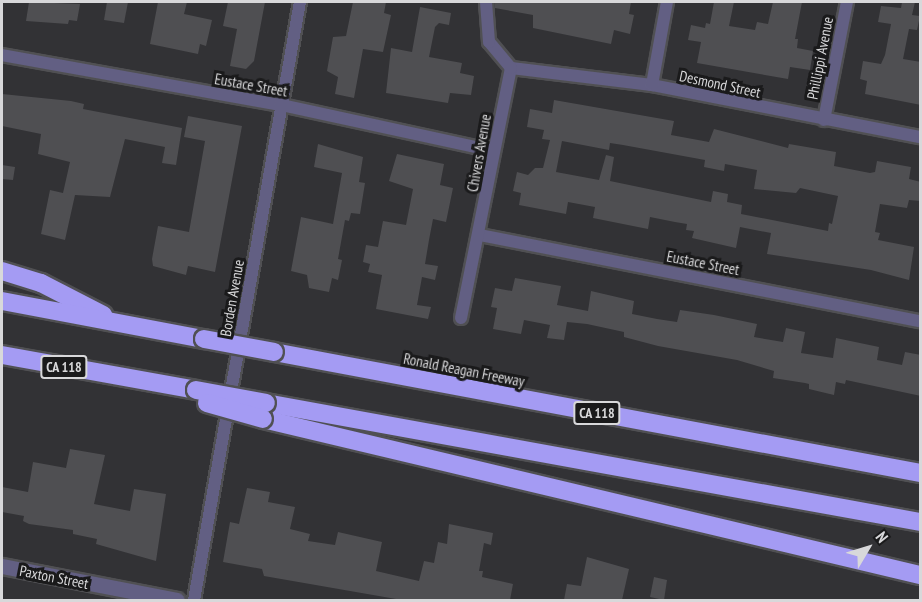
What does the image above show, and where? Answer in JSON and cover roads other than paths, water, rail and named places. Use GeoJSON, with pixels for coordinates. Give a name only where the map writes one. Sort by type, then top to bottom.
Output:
{"type":"FeatureCollection","features":[{"type":"Feature","properties":{"kind":"highway"},"geometry":{"type":"LineString","coordinates":[[2,271],[41,283],[121,324]]}},
{"type":"Feature","properties":{"kind":"highway","name":"Ronald Reagan Freeway"},"geometry":{"type":"LineString","coordinates":[[2,301],[921,473]]}},
{"type":"Feature","properties":{"kind":"highway","name":"CA 118"},"geometry":{"type":"LineString","coordinates":[[2,355],[128,378],[264,411]]}},
{"type":"Feature","properties":{"kind":"highway"},"geometry":{"type":"LineString","coordinates":[[264,411],[921,522]]}},
{"type":"Feature","properties":{"kind":"highway"},"geometry":{"type":"LineString","coordinates":[[264,411],[921,575]]}},
{"type":"Feature","properties":{"kind":"street","name":"Borden Avenue"},"geometry":{"type":"LineString","coordinates":[[194,600],[300,2]]}},
{"type":"Feature","properties":{"kind":"street"},"geometry":{"type":"LineString","coordinates":[[486,2],[489,42],[511,68]]}},
{"type":"Feature","properties":{"kind":"street"},"geometry":{"type":"LineString","coordinates":[[652,85],[667,2]]}},
{"type":"Feature","properties":{"kind":"street","name":"Phillippi Avenue"},"geometry":{"type":"LineString","coordinates":[[824,120],[847,2]]}},
{"type":"Feature","properties":{"kind":"street","name":"Eustace Street"},"geometry":{"type":"LineString","coordinates":[[2,55],[281,105],[493,151]]}},
{"type":"Feature","properties":{"kind":"street","name":"Desmond Street"},"geometry":{"type":"LineString","coordinates":[[511,68],[652,85],[921,137]]}},
{"type":"Feature","properties":{"kind":"street","name":"Chivers Avenue"},"geometry":{"type":"LineString","coordinates":[[461,318],[480,235],[493,151],[511,68]]}},
{"type":"Feature","properties":{"kind":"street","name":"Eustace Street"},"geometry":{"type":"LineString","coordinates":[[480,235],[921,321]]}},
{"type":"Feature","properties":{"kind":"street","name":"Paxton Street"},"geometry":{"type":"LineString","coordinates":[[2,567],[177,600]]}}]}
